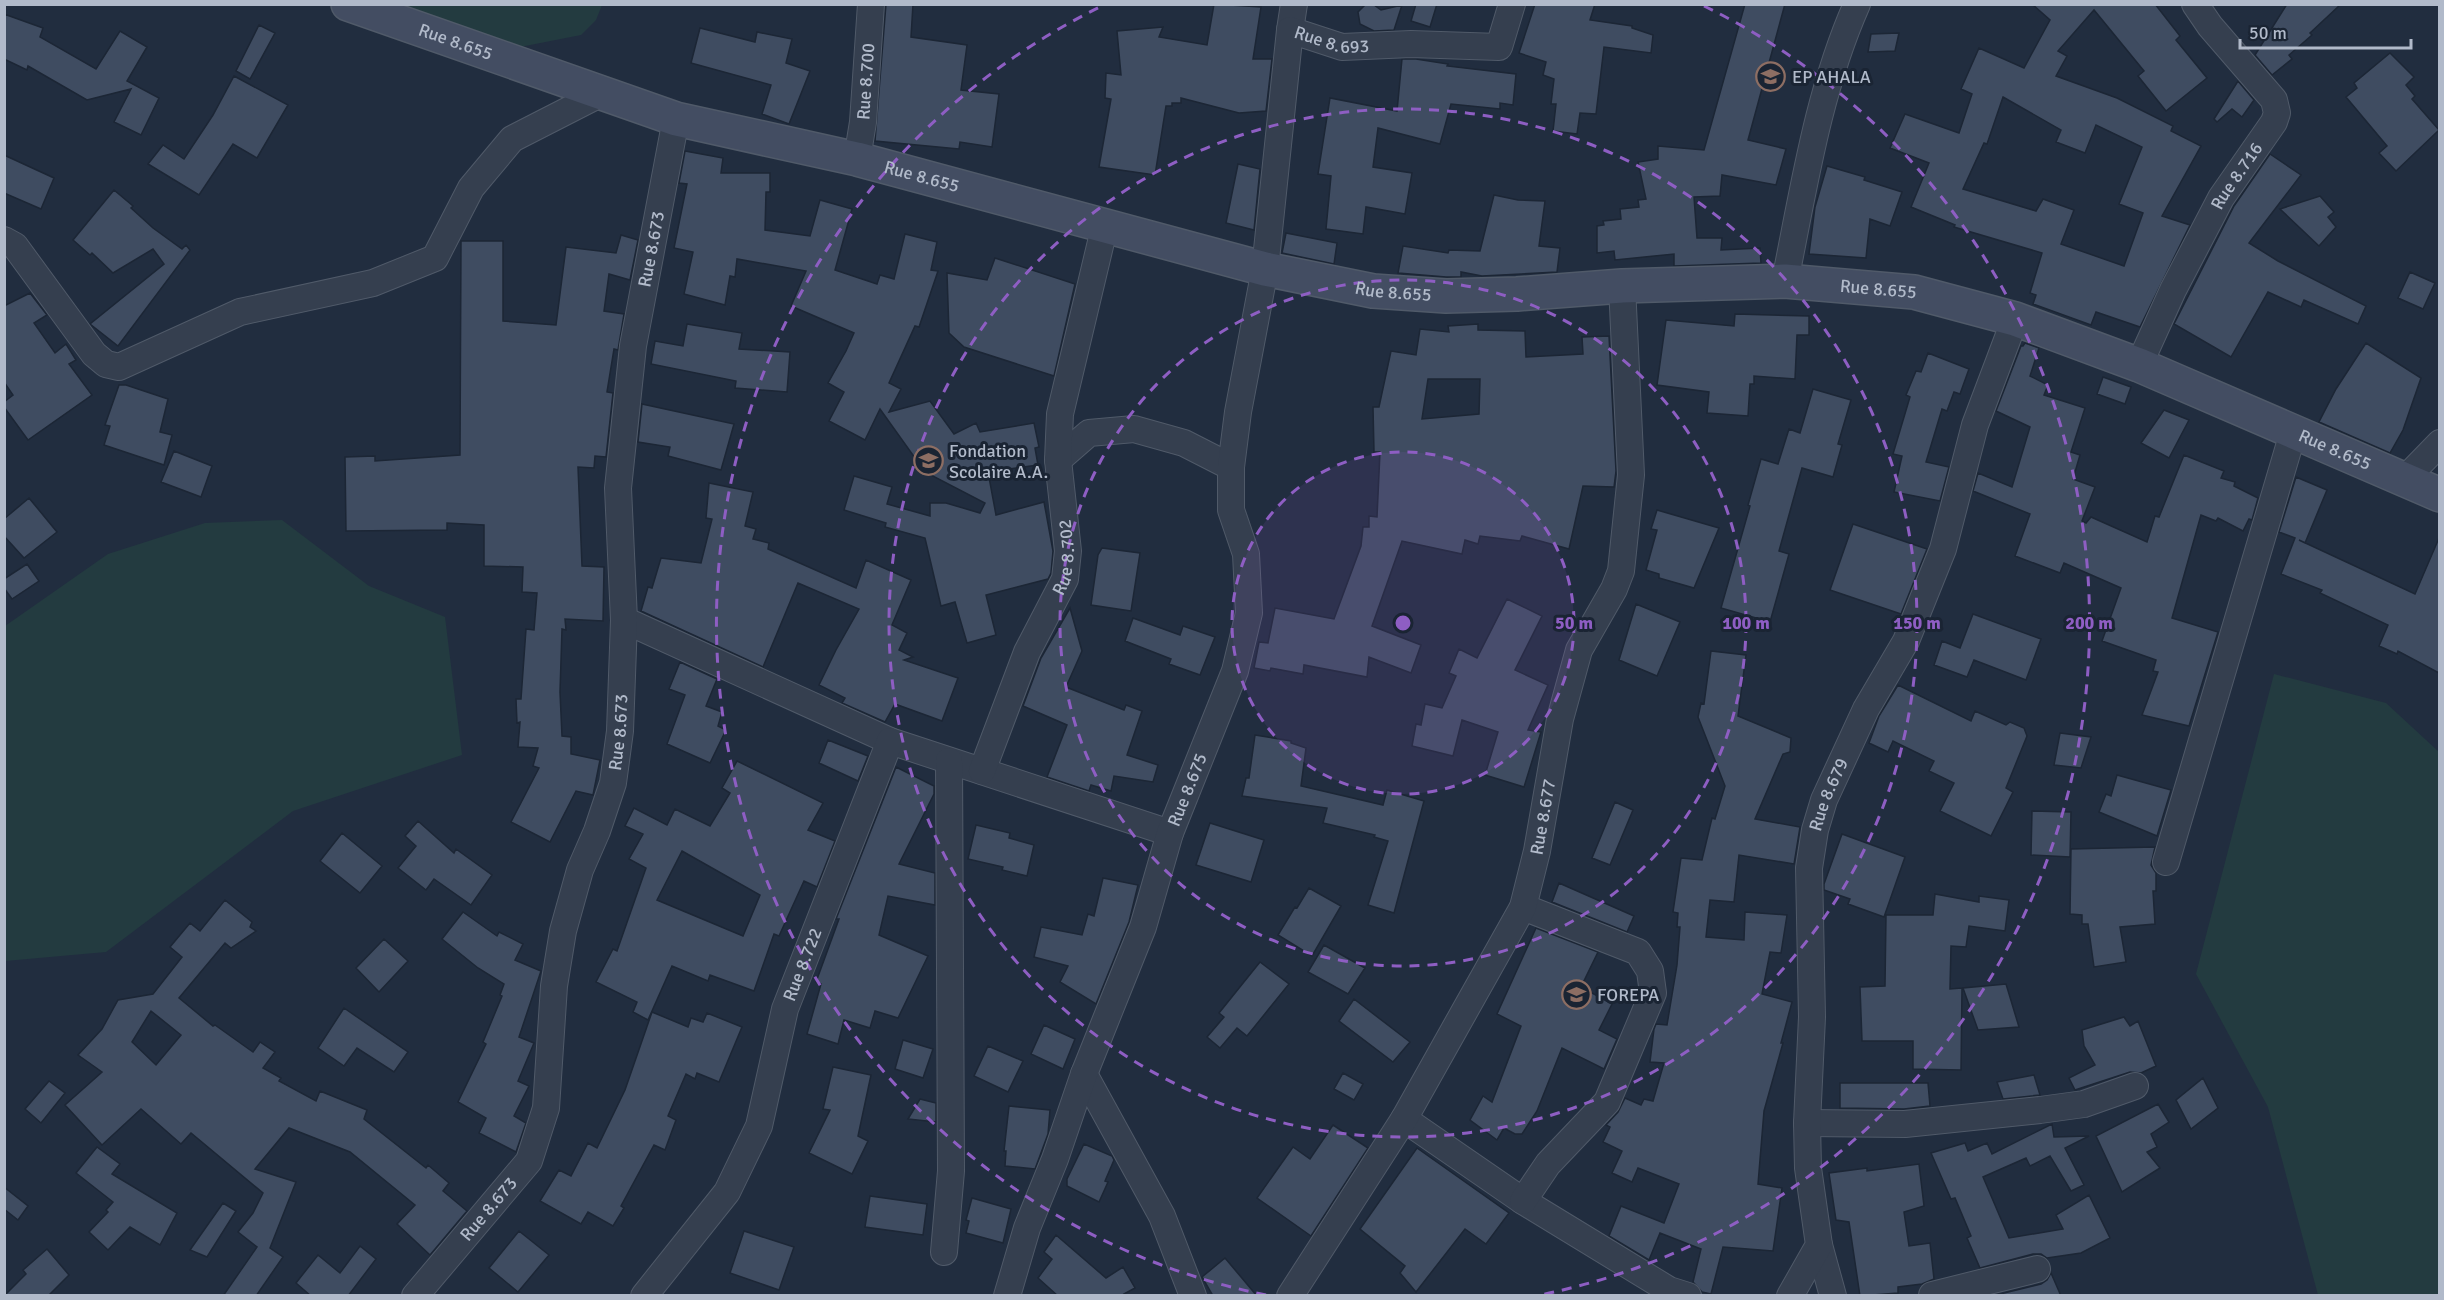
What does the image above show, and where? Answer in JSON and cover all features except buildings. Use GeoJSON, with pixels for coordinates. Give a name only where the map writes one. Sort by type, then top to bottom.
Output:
{"type":"FeatureCollection","features":[{"type":"Feature","properties":{"kind":"street","name":"Rue 8.655"},"geometry":{"type":"LineString","coordinates":[[348,4],[676,119],[857,159],[1265,269],[1373,291],[1446,296],[1517,294],[1622,286],[1785,281],[1914,292],[2015,319],[2139,365],[2439,495]]}},
{"type":"Feature","properties":{"kind":"street","name":"Rue 8.700"},"geometry":{"type":"LineString","coordinates":[[857,159],[863,122],[871,4]]}},
{"type":"Feature","properties":{"kind":"street"},"geometry":{"type":"LineString","coordinates":[[1290,30],[1294,4]]}},
{"type":"Feature","properties":{"kind":"street","name":"Rue 8.693"},"geometry":{"type":"LineString","coordinates":[[1265,269],[1290,30],[1342,47],[1411,44],[1499,47],[1512,4]]}},
{"type":"Feature","properties":{"kind":"street"},"geometry":{"type":"LineString","coordinates":[[1785,281],[1815,129],[1844,34],[1857,4]]}},
{"type":"Feature","properties":{"kind":"street","name":"Rue 8.716"},"geometry":{"type":"LineString","coordinates":[[2139,365],[2173,290],[2221,198],[2274,122],[2277,113],[2274,100],[2210,26],[2195,4]]}},
{"type":"Feature","properties":{"kind":"street"},"geometry":{"type":"LineString","coordinates":[[4,240],[15,246],[94,354],[106,364],[119,367],[240,312],[373,283],[435,258],[471,188],[512,139],[600,94]]}},
{"type":"Feature","properties":{"kind":"street","name":"Rue 8.673"},"geometry":{"type":"LineString","coordinates":[[415,1296],[529,1161],[546,1108],[554,986],[563,932],[580,870],[597,831],[613,783],[620,731],[624,620],[618,488],[633,346],[676,119]]}},
{"type":"Feature","properties":{"kind":"street","name":"Rue 8.702"},"geometry":{"type":"LineString","coordinates":[[982,771],[1027,652],[1065,579],[1068,551],[1058,460],[1060,414],[1105,225]]}},
{"type":"Feature","properties":{"kind":"street","name":"Rue 8.675"},"geometry":{"type":"LineString","coordinates":[[1007,1296],[1028,1228],[1084,1074],[1143,927],[1170,833],[1235,671],[1249,613],[1246,554],[1231,510],[1231,467],[1238,412],[1265,269]]}},
{"type":"Feature","properties":{"kind":"street","name":"Rue 8.677"},"geometry":{"type":"LineString","coordinates":[[1290,1296],[1404,1119],[1523,908],[1538,851],[1560,719],[1579,650],[1614,589],[1621,571],[1631,475],[1622,286]]}},
{"type":"Feature","properties":{"kind":"street","name":"Rue 8.679"},"geometry":{"type":"LineString","coordinates":[[1833,1296],[1819,1245],[1808,1168],[1812,1017],[1809,868],[1815,830],[1824,800],[1866,709],[1906,641],[1943,549],[1975,425],[2015,319]]}},
{"type":"Feature","properties":{"kind":"street"},"geometry":{"type":"LineString","coordinates":[[1058,460],[1089,433],[1134,429],[1185,443],[1231,467]]}},
{"type":"Feature","properties":{"kind":"street"},"geometry":{"type":"LineString","coordinates":[[2166,862],[2293,433]]}},
{"type":"Feature","properties":{"kind":"street"},"geometry":{"type":"LineString","coordinates":[[2404,480],[2439,443]]}},
{"type":"Feature","properties":{"kind":"street"},"geometry":{"type":"LineString","coordinates":[[624,620],[891,741],[1170,833]]}},
{"type":"Feature","properties":{"kind":"street","name":"Rue 8.722"},"geometry":{"type":"LineString","coordinates":[[644,1296],[727,1191],[759,1126],[785,1010],[891,741]]}},
{"type":"Feature","properties":{"kind":"street"},"geometry":{"type":"LineString","coordinates":[[944,1252],[951,1171],[949,761]]}},
{"type":"Feature","properties":{"kind":"street"},"geometry":{"type":"LineString","coordinates":[[1523,908],[1638,952],[1650,971],[1653,993],[1607,1102],[1548,1164],[1523,1201]]}},
{"type":"Feature","properties":{"kind":"street"},"geometry":{"type":"LineString","coordinates":[[1084,1074],[1162,1216],[1193,1296]]}},
{"type":"Feature","properties":{"kind":"street"},"geometry":{"type":"LineString","coordinates":[[1808,1123],[1905,1124],[2040,1110],[2084,1104],[2135,1086]]}},
{"type":"Feature","properties":{"kind":"street"},"geometry":{"type":"LineString","coordinates":[[1404,1119],[1523,1201],[1669,1290],[1688,1296]]}},
{"type":"Feature","properties":{"kind":"street"},"geometry":{"type":"LineString","coordinates":[[1790,1296],[1819,1245]]}},
{"type":"Feature","properties":{"kind":"street"},"geometry":{"type":"LineString","coordinates":[[1926,1296],[2037,1269]]}},
{"type":"Feature","properties":{"kind":"green space"},"geometry":{"type":"Polygon","coordinates":[[[383,5],[602,5],[596,20],[581,35],[520,47],[458,39],[383,5]]]}},
{"type":"Feature","properties":{"kind":"green space"},"geometry":{"type":"Polygon","coordinates":[[[282,520],[369,586],[445,617],[462,755],[293,811],[106,952],[5,961],[5,626],[108,554],[205,523],[282,520]]]}},
{"type":"Feature","properties":{"kind":"green space"},"geometry":{"type":"Polygon","coordinates":[[[2274,674],[2386,703],[2439,752],[2439,1295],[2318,1295],[2268,1107],[2196,974],[2274,674]]]}},
{"type":"Feature","properties":{"kind":"place","name":"EP AHALA"},"geometry":{"type":"Point","coordinates":[1771,77]}},
{"type":"Feature","properties":{"kind":"place","name":"Fondation Scolaire A.A."},"geometry":{"type":"Point","coordinates":[928,461]}},
{"type":"Feature","properties":{"kind":"place","name":"FOREPA"},"geometry":{"type":"Point","coordinates":[1576,995]}}]}
